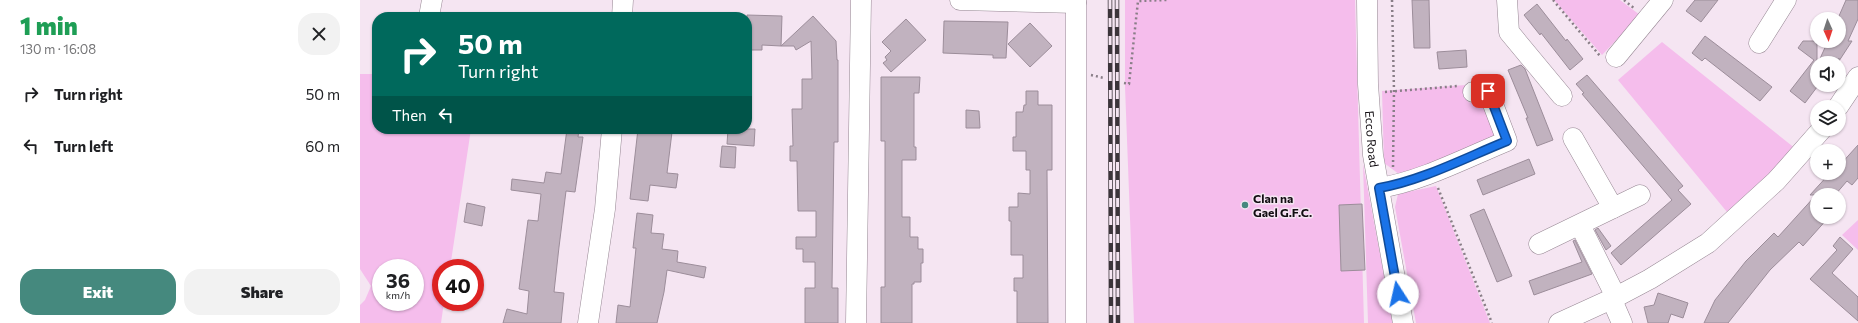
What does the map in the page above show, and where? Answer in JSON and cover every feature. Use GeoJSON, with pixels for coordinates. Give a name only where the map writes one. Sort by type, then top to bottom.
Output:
{"type":"FeatureCollection","features":[{"type":"Feature","properties":{"kind":"street"},"geometry":{"type":"LineString","coordinates":[[430,12],[432,0]]}},
{"type":"Feature","properties":{"kind":"street"},"geometry":{"type":"LineString","coordinates":[[623,12],[624,0]]}},
{"type":"Feature","properties":{"kind":"street"},"geometry":{"type":"LineString","coordinates":[[856,323],[860,0]]}},
{"type":"Feature","properties":{"kind":"street"},"geometry":{"type":"LineString","coordinates":[[960,0],[1076,2],[1076,323]]}},
{"type":"Feature","properties":{"kind":"street","name":"Ecco Road"},"geometry":{"type":"LineString","coordinates":[[1367,0],[1369,93],[1373,155],[1385,187],[1403,323]]}},
{"type":"Feature","properties":{"kind":"street"},"geometry":{"type":"LineString","coordinates":[[1507,0],[1509,32],[1562,96]]}},
{"type":"Feature","properties":{"kind":"street"},"geometry":{"type":"LineString","coordinates":[[1616,57],[1663,0]]}},
{"type":"Feature","properties":{"kind":"street"},"geometry":{"type":"LineString","coordinates":[[1759,43],[1786,0]]}},
{"type":"Feature","properties":{"kind":"street"},"geometry":{"type":"LineString","coordinates":[[1843,100],[1858,77]]}},
{"type":"Feature","properties":{"kind":"street"},"geometry":{"type":"LineString","coordinates":[[1385,187],[1432,172],[1507,141],[1488,91],[1473,92]]}},
{"type":"Feature","properties":{"kind":"street"},"geometry":{"type":"LineString","coordinates":[[588,323],[604,209],[612,134]]}},
{"type":"Feature","properties":{"kind":"street"},"geometry":{"type":"LineString","coordinates":[[1559,323],[1614,299],[1650,279],[1708,243],[1776,181],[1816,136]]}},
{"type":"Feature","properties":{"kind":"street"},"geometry":{"type":"LineString","coordinates":[[1573,138],[1613,208]]}},
{"type":"Feature","properties":{"kind":"street"},"geometry":{"type":"LineString","coordinates":[[1539,244],[1640,195]]}},
{"type":"Feature","properties":{"kind":"street"},"geometry":{"type":"LineString","coordinates":[[1580,225],[1614,299],[1622,323]]}},
{"type":"Feature","properties":{"kind":"path"},"geometry":{"type":"LineString","coordinates":[[1124,83],[1128,84],[1138,1],[1167,0]]}},
{"type":"Feature","properties":{"kind":"path"},"geometry":{"type":"LineString","coordinates":[[1385,187],[1394,158],[1392,0]]}},
{"type":"Feature","properties":{"kind":"path"},"geometry":{"type":"LineString","coordinates":[[1553,0],[1601,57],[1616,57]]}},
{"type":"Feature","properties":{"kind":"path"},"geometry":{"type":"LineString","coordinates":[[1369,93],[1472,84],[1473,92]]}},
{"type":"Feature","properties":{"kind":"path"},"geometry":{"type":"LineString","coordinates":[[1432,172],[1492,323]]}},
{"type":"Feature","properties":{"kind":"shaded area","name":"Clan na Gael G.F.C."},"geometry":{"type":"Polygon","coordinates":[[[1125,0],[1355,0],[1364,323],[1134,323],[1125,87],[1125,0]]]}},
{"type":"Feature","properties":{"kind":"shaded area"},"geometry":{"type":"Polygon","coordinates":[[[1554,0],[1620,0],[1640,15],[1602,55],[1554,0]]]}},
{"type":"Feature","properties":{"kind":"shaded area"},"geometry":{"type":"Polygon","coordinates":[[[1662,42],[1796,149],[1727,212],[1618,80],[1662,42]]]}},
{"type":"Feature","properties":{"kind":"shaded area"},"geometry":{"type":"Polygon","coordinates":[[[360,74],[372,74],[372,134],[470,134],[451,259],[432,259],[432,311],[443,311],[441,323],[360,323],[360,305],[365,300],[371,286],[360,269],[360,74]]]}},
{"type":"Feature","properties":{"kind":"shaded area"},"geometry":{"type":"Polygon","coordinates":[[[1466,85],[1468,102],[1486,107],[1495,133],[1491,139],[1403,177],[1384,163],[1382,91],[1466,85]]]}},
{"type":"Feature","properties":{"kind":"shaded area"},"geometry":{"type":"Polygon","coordinates":[[[1363,164],[1393,323],[1368,323],[1363,164]]]}},
{"type":"Feature","properties":{"kind":"shaded area"},"geometry":{"type":"Polygon","coordinates":[[[1436,186],[1490,323],[1416,323],[1395,207],[1398,194],[1436,186]]]}},
{"type":"Feature","properties":{"kind":"shaded area"},"geometry":{"type":"Polygon","coordinates":[[[1858,220],[1858,250],[1842,235],[1858,220]]]}},
{"type":"Feature","properties":{"kind":"building"},"geometry":{"type":"Polygon","coordinates":[[[1412,0],[1429,0],[1430,48],[1414,48],[1412,0]]]}},
{"type":"Feature","properties":{"kind":"building"},"geometry":{"type":"Polygon","coordinates":[[[1695,0],[1718,0],[1701,22],[1686,11],[1695,0]]]}},
{"type":"Feature","properties":{"kind":"building"},"geometry":{"type":"Polygon","coordinates":[[[1846,0],[1858,0],[1858,19],[1848,41],[1852,41],[1842,56],[1821,56],[1825,48],[1846,48],[1846,12],[1841,12],[1846,0]]]}},
{"type":"Feature","properties":{"kind":"building"},"geometry":{"type":"Polygon","coordinates":[[[1537,4],[1566,41],[1567,39],[1583,59],[1570,70],[1541,33],[1540,35],[1524,15],[1537,4]]]}},
{"type":"Feature","properties":{"kind":"building"},"geometry":{"type":"Polygon","coordinates":[[[752,15],[782,16],[781,46],[762,45],[762,50],[752,50],[752,15]]]}},
{"type":"Feature","properties":{"kind":"building"},"geometry":{"type":"Polygon","coordinates":[[[813,16],[836,41],[838,60],[838,142],[834,142],[832,288],[838,288],[838,323],[805,323],[805,288],[815,288],[815,262],[803,262],[803,249],[796,249],[796,237],[816,237],[816,211],[798,211],[797,161],[790,161],[790,146],[793,146],[792,109],[802,109],[802,79],[812,79],[811,41],[796,50],[794,46],[781,46],[813,16]]]}},
{"type":"Feature","properties":{"kind":"building"},"geometry":{"type":"Polygon","coordinates":[[[906,19],[926,40],[891,72],[883,63],[887,60],[885,57],[891,51],[882,42],[906,19]]]}},
{"type":"Feature","properties":{"kind":"building"},"geometry":{"type":"Polygon","coordinates":[[[944,21],[1008,22],[1006,58],[993,58],[993,55],[943,53],[944,21]]]}},
{"type":"Feature","properties":{"kind":"building"},"geometry":{"type":"Polygon","coordinates":[[[1030,23],[1052,46],[1030,67],[1008,44],[1030,23]]]}},
{"type":"Feature","properties":{"kind":"building"},"geometry":{"type":"Polygon","coordinates":[[[1705,36],[1772,87],[1760,101],[1705,58],[1702,61],[1692,53],[1705,36]]]}},
{"type":"Feature","properties":{"kind":"building"},"geometry":{"type":"Polygon","coordinates":[[[1803,41],[1810,41],[1810,48],[1817,48],[1817,56],[1810,57],[1798,48],[1803,41]]]}},
{"type":"Feature","properties":{"kind":"building"},"geometry":{"type":"Polygon","coordinates":[[[1466,50],[1467,67],[1439,69],[1437,52],[1466,50]]]}},
{"type":"Feature","properties":{"kind":"building"},"geometry":{"type":"Polygon","coordinates":[[[1521,65],[1525,69],[1553,140],[1537,146],[1526,118],[1528,118],[1508,70],[1521,65]]]}},
{"type":"Feature","properties":{"kind":"building"},"geometry":{"type":"Polygon","coordinates":[[[1810,65],[1810,92],[1813,92],[1805,103],[1790,91],[1810,65]]]}},
{"type":"Feature","properties":{"kind":"building"},"geometry":{"type":"Polygon","coordinates":[[[1587,75],[1683,186],[1678,190],[1691,204],[1621,265],[1611,253],[1672,200],[1582,94],[1584,93],[1576,84],[1587,75]]]}},
{"type":"Feature","properties":{"kind":"building"},"geometry":{"type":"Polygon","coordinates":[[[881,77],[920,77],[919,93],[914,93],[914,147],[916,147],[916,160],[902,160],[902,217],[910,217],[910,237],[918,237],[918,249],[923,249],[921,282],[914,282],[914,284],[912,284],[912,323],[881,323],[881,287],[885,287],[885,141],[881,141],[881,77]]]}},
{"type":"Feature","properties":{"kind":"building"},"geometry":{"type":"Polygon","coordinates":[[[1026,91],[1038,91],[1038,105],[1052,105],[1052,170],[1047,170],[1048,323],[1017,323],[1017,291],[1014,291],[1014,278],[1023,278],[1023,255],[1011,255],[1011,221],[1009,221],[1009,207],[1018,207],[1018,193],[1030,194],[1030,170],[1026,170],[1026,151],[1013,151],[1013,137],[1016,137],[1016,112],[1023,112],[1024,105],[1026,105],[1026,91]]]}},
{"type":"Feature","properties":{"kind":"building"},"geometry":{"type":"Polygon","coordinates":[[[966,110],[979,111],[980,128],[966,128],[966,110]]]}},
{"type":"Feature","properties":{"kind":"building"},"geometry":{"type":"Polygon","coordinates":[[[752,129],[755,129],[754,146],[727,144],[728,134],[752,134],[752,129]]]}},
{"type":"Feature","properties":{"kind":"building"},"geometry":{"type":"Polygon","coordinates":[[[566,134],[578,134],[578,137],[583,137],[575,192],[566,191],[554,292],[564,293],[561,323],[503,323],[507,309],[527,314],[529,291],[519,289],[528,220],[538,221],[541,194],[511,190],[512,179],[544,183],[546,172],[561,174],[566,134]]]}},
{"type":"Feature","properties":{"kind":"building"},"geometry":{"type":"Polygon","coordinates":[[[637,134],[672,134],[667,173],[678,174],[676,188],[650,185],[648,201],[630,199],[637,134]]]}},
{"type":"Feature","properties":{"kind":"building"},"geometry":{"type":"Polygon","coordinates":[[[1858,145],[1858,178],[1852,185],[1847,181],[1841,188],[1816,188],[1824,180],[1846,180],[1846,158],[1858,145]]]}},
{"type":"Feature","properties":{"kind":"building"},"geometry":{"type":"Polygon","coordinates":[[[722,146],[736,147],[735,168],[720,167],[722,146]]]}},
{"type":"Feature","properties":{"kind":"building"},"geometry":{"type":"Polygon","coordinates":[[[1529,159],[1535,174],[1483,195],[1477,180],[1529,159]]]}},
{"type":"Feature","properties":{"kind":"building"},"geometry":{"type":"Polygon","coordinates":[[[1810,202],[1810,224],[1823,224],[1803,246],[1799,242],[1770,270],[1728,323],[1704,323],[1715,300],[1746,261],[1774,233],[1778,237],[1810,202]]]}},
{"type":"Feature","properties":{"kind":"building"},"geometry":{"type":"Polygon","coordinates":[[[467,203],[485,207],[482,226],[464,222],[467,203]]]}},
{"type":"Feature","properties":{"kind":"building"},"geometry":{"type":"Polygon","coordinates":[[[1362,204],[1365,270],[1341,271],[1339,205],[1362,204]]]}},
{"type":"Feature","properties":{"kind":"building"},"geometry":{"type":"Polygon","coordinates":[[[1484,209],[1512,276],[1497,282],[1470,215],[1484,209]]]}},
{"type":"Feature","properties":{"kind":"building"},"geometry":{"type":"Polygon","coordinates":[[[637,213],[653,215],[651,233],[664,234],[662,249],[678,251],[677,262],[706,267],[704,278],[667,270],[657,323],[616,323],[618,305],[630,307],[636,248],[633,248],[637,213]]]}},
{"type":"Feature","properties":{"kind":"building"},"geometry":{"type":"Polygon","coordinates":[[[1598,228],[1611,246],[1606,250],[1595,230],[1598,228]]]}},
{"type":"Feature","properties":{"kind":"building"},"geometry":{"type":"Polygon","coordinates":[[[1840,237],[1853,249],[1832,273],[1858,297],[1858,321],[1810,279],[1837,250],[1833,246],[1840,237]]]}},
{"type":"Feature","properties":{"kind":"building"},"geometry":{"type":"Polygon","coordinates":[[[1575,240],[1592,274],[1534,295],[1529,281],[1582,262],[1573,241],[1575,240]]]}},
{"type":"Feature","properties":{"kind":"building"},"geometry":{"type":"Polygon","coordinates":[[[1658,293],[1688,303],[1683,318],[1671,314],[1668,323],[1648,323],[1644,307],[1654,305],[1658,293]]]}},
{"type":"Feature","properties":{"kind":"railway"},"geometry":{"type":"LineString","coordinates":[[1110,0],[1111,323]]}},
{"type":"Feature","properties":{"kind":"railway"},"geometry":{"type":"LineString","coordinates":[[1117,0],[1118,323]]}},
{"type":"Feature","properties":{"kind":"place","name":"Clan na Gael G.F.C."},"geometry":{"type":"Point","coordinates":[1245,205]}},
{"type":"Feature","properties":{"kind":"route"},"geometry":{"type":"LineString","coordinates":[[1398,294],[1379,188],[1391,186],[1432,172],[1507,141],[1488,91]]}}]}
